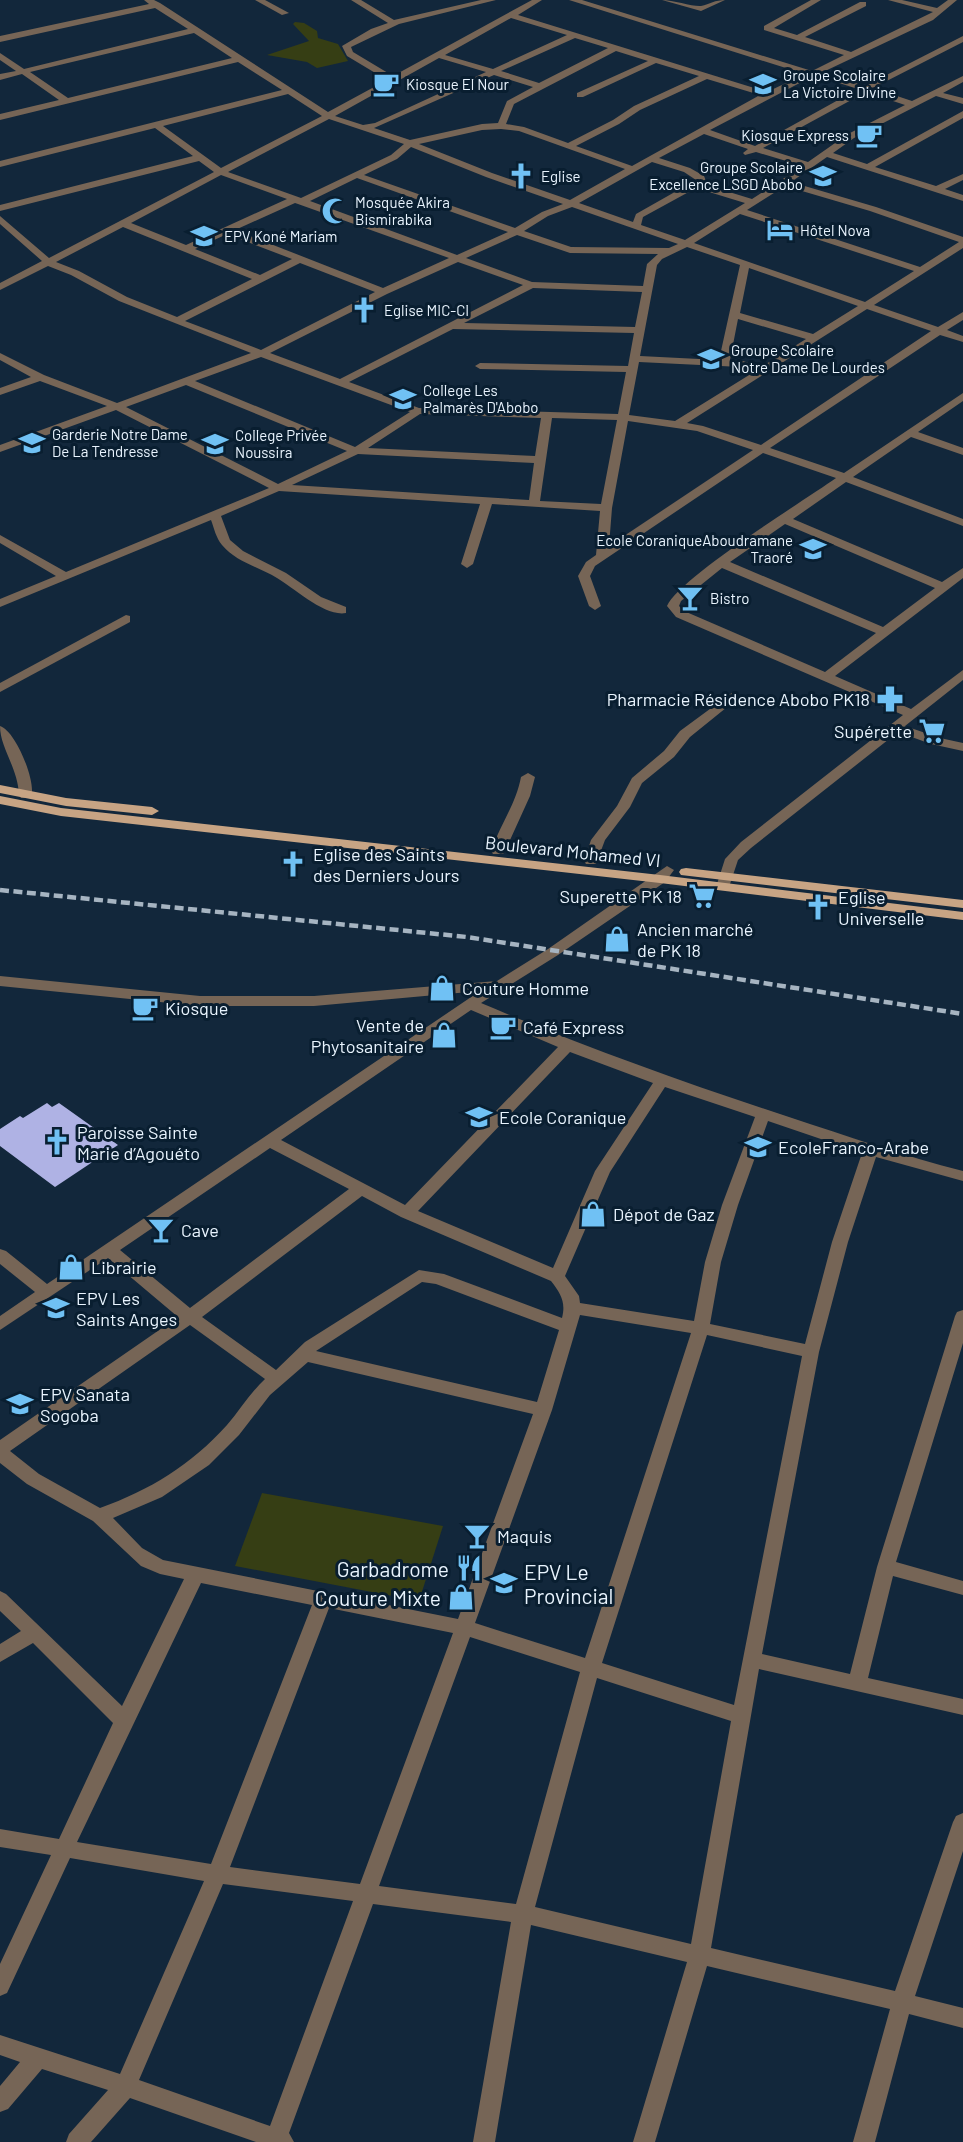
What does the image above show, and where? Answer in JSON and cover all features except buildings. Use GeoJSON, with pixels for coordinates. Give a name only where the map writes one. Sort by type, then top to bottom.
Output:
{"type":"FeatureCollection","features":[{"type":"Feature","properties":{"kind":"main road","name":"Boulevard Mohamed VI"},"geometry":{"type":"LineString","coordinates":[[0,789],[66,802],[591,861],[663,874]]}},
{"type":"Feature","properties":{"kind":"main road","name":"Boulevard Mohamed VI"},"geometry":{"type":"LineString","coordinates":[[0,800],[62,812],[663,874],[963,916]]}},
{"type":"Feature","properties":{"kind":"main road","name":"Boulevard Mohamed VI"},"geometry":{"type":"LineString","coordinates":[[725,882],[963,904]]}},
{"type":"Feature","properties":{"kind":"street"},"geometry":{"type":"LineString","coordinates":[[259,0],[285,14]]}},
{"type":"Feature","properties":{"kind":"street"},"geometry":{"type":"LineString","coordinates":[[355,0],[393,22],[492,0]]}},
{"type":"Feature","properties":{"kind":"street"},"geometry":{"type":"LineString","coordinates":[[446,0],[458,6]]}},
{"type":"Feature","properties":{"kind":"street"},"geometry":{"type":"LineString","coordinates":[[0,287],[328,116],[538,0]]}},
{"type":"Feature","properties":{"kind":"street"},"geometry":{"type":"LineString","coordinates":[[573,0],[911,104]]}},
{"type":"Feature","properties":{"kind":"street"},"geometry":{"type":"LineString","coordinates":[[666,0],[701,9],[721,0]]}},
{"type":"Feature","properties":{"kind":"street"},"geometry":{"type":"LineString","coordinates":[[817,0],[767,27],[851,55]]}},
{"type":"Feature","properties":{"kind":"street"},"geometry":{"type":"LineString","coordinates":[[892,0],[939,11]]}},
{"type":"Feature","properties":{"kind":"street"},"geometry":{"type":"LineString","coordinates":[[0,449],[262,353],[383,292],[515,232],[536,218],[571,203],[768,95],[902,32],[939,11],[953,0]]}},
{"type":"Feature","properties":{"kind":"street"},"geometry":{"type":"LineString","coordinates":[[0,39],[152,2],[328,116],[410,143],[489,175],[636,227],[963,339]]}},
{"type":"Feature","properties":{"kind":"street"},"geometry":{"type":"LineString","coordinates":[[797,38],[863,4]]}},
{"type":"Feature","properties":{"kind":"street"},"geometry":{"type":"LineString","coordinates":[[510,15],[768,95]]}},
{"type":"Feature","properties":{"kind":"street"},"geometry":{"type":"LineString","coordinates":[[393,22],[394,25],[374,31],[346,46],[350,54],[393,80]]}},
{"type":"Feature","properties":{"kind":"street"},"geometry":{"type":"LineString","coordinates":[[0,77],[196,30]]}},
{"type":"Feature","properties":{"kind":"street"},"geometry":{"type":"LineString","coordinates":[[361,127],[377,125],[574,35]]}},
{"type":"Feature","properties":{"kind":"street"},"geometry":{"type":"LineString","coordinates":[[752,151],[963,39]]}},
{"type":"Feature","properties":{"kind":"street"},"geometry":{"type":"LineString","coordinates":[[501,126],[510,103],[615,48]]}},
{"type":"Feature","properties":{"kind":"street"},"geometry":{"type":"LineString","coordinates":[[0,56],[67,101]]}},
{"type":"Feature","properties":{"kind":"street"},"geometry":{"type":"LineString","coordinates":[[438,56],[540,87]]}},
{"type":"Feature","properties":{"kind":"street"},"geometry":{"type":"LineString","coordinates":[[0,117],[238,59]]}},
{"type":"Feature","properties":{"kind":"street"},"geometry":{"type":"LineString","coordinates":[[580,95],[654,61]]}},
{"type":"Feature","properties":{"kind":"street"},"geometry":{"type":"LineString","coordinates":[[567,147],[616,122],[637,108],[707,76]]}},
{"type":"Feature","properties":{"kind":"street"},"geometry":{"type":"LineString","coordinates":[[602,557],[606,508],[652,264],[784,183],[844,140],[963,79]]}},
{"type":"Feature","properties":{"kind":"street"},"geometry":{"type":"LineString","coordinates":[[0,164],[290,91]]}},
{"type":"Feature","properties":{"kind":"street"},"geometry":{"type":"LineString","coordinates":[[935,93],[963,101]]}},
{"type":"Feature","properties":{"kind":"street"},"geometry":{"type":"LineString","coordinates":[[868,167],[963,114]]}},
{"type":"Feature","properties":{"kind":"street"},"geometry":{"type":"LineString","coordinates":[[157,125],[220,172],[531,285],[647,289]]}},
{"type":"Feature","properties":{"kind":"street"},"geometry":{"type":"LineString","coordinates":[[188,248],[356,175],[400,154],[410,143],[457,132],[501,126],[521,129],[633,169]]}},
{"type":"Feature","properties":{"kind":"street"},"geometry":{"type":"LineString","coordinates":[[705,131],[752,151],[810,165]]}},
{"type":"Feature","properties":{"kind":"street"},"geometry":{"type":"LineString","coordinates":[[827,153],[963,198]]}},
{"type":"Feature","properties":{"kind":"street"},"geometry":{"type":"LineString","coordinates":[[0,208],[202,157]]}},
{"type":"Feature","properties":{"kind":"street"},"geometry":{"type":"LineString","coordinates":[[636,227],[639,216],[702,181],[697,175],[652,159]]}},
{"type":"Feature","properties":{"kind":"street"},"geometry":{"type":"LineString","coordinates":[[356,175],[515,232],[578,251],[672,251]]}},
{"type":"Feature","properties":{"kind":"street"},"geometry":{"type":"LineString","coordinates":[[937,189],[963,177]]}},
{"type":"Feature","properties":{"kind":"street"},"geometry":{"type":"LineString","coordinates":[[784,183],[873,209],[963,242]]}},
{"type":"Feature","properties":{"kind":"street"},"geometry":{"type":"LineString","coordinates":[[696,185],[752,202]]}},
{"type":"Feature","properties":{"kind":"street"},"geometry":{"type":"LineString","coordinates":[[737,210],[921,270]]}},
{"type":"Feature","properties":{"kind":"street"},"geometry":{"type":"LineString","coordinates":[[0,219],[48,262],[75,273],[123,299],[418,411],[622,417],[714,432],[844,477],[963,523]]}},
{"type":"Feature","properties":{"kind":"street"},"geometry":{"type":"LineString","coordinates":[[123,223],[261,279]]}},
{"type":"Feature","properties":{"kind":"street"},"geometry":{"type":"LineString","coordinates":[[227,230],[383,292]]}},
{"type":"Feature","properties":{"kind":"street"},"geometry":{"type":"LineString","coordinates":[[677,425],[963,242]]}},
{"type":"Feature","properties":{"kind":"street"},"geometry":{"type":"LineString","coordinates":[[179,321],[300,259]]}},
{"type":"Feature","properties":{"kind":"street"},"geometry":{"type":"LineString","coordinates":[[724,363],[745,264]]}},
{"type":"Feature","properties":{"kind":"street"},"geometry":{"type":"LineString","coordinates":[[343,381],[531,285]]}},
{"type":"Feature","properties":{"kind":"street"},"geometry":{"type":"LineString","coordinates":[[734,314],[814,338]]}},
{"type":"Feature","properties":{"kind":"street"},"geometry":{"type":"LineString","coordinates":[[595,606],[585,576],[590,564],[963,315]]}},
{"type":"Feature","properties":{"kind":"street"},"geometry":{"type":"LineString","coordinates":[[451,326],[641,330]]}},
{"type":"Feature","properties":{"kind":"street"},"geometry":{"type":"LineString","coordinates":[[0,356],[40,377],[116,406],[278,488],[606,508]]}},
{"type":"Feature","properties":{"kind":"street"},"geometry":{"type":"LineString","coordinates":[[480,366],[724,363],[743,364],[761,371]]}},
{"type":"Feature","properties":{"kind":"street"},"geometry":{"type":"LineString","coordinates":[[0,392],[40,377]]}},
{"type":"Feature","properties":{"kind":"street"},"geometry":{"type":"LineString","coordinates":[[186,381],[356,451],[540,460]]}},
{"type":"Feature","properties":{"kind":"street"},"geometry":{"type":"LineString","coordinates":[[912,714],[680,614],[673,606],[676,599],[721,563],[963,396]]}},
{"type":"Feature","properties":{"kind":"street"},"geometry":{"type":"LineString","coordinates":[[0,603],[278,488],[356,451],[418,411]]}},
{"type":"Feature","properties":{"kind":"street"},"geometry":{"type":"LineString","coordinates":[[534,503],[547,414]]}},
{"type":"Feature","properties":{"kind":"street"},"geometry":{"type":"LineString","coordinates":[[910,433],[963,452]]}},
{"type":"Feature","properties":{"kind":"street"},"geometry":{"type":"LineString","coordinates":[[467,564],[487,501]]}},
{"type":"Feature","properties":{"kind":"street"},"geometry":{"type":"LineString","coordinates":[[214,514],[221,525],[222,538],[231,548],[259,566],[283,577],[308,596],[342,610]]}},
{"type":"Feature","properties":{"kind":"street"},"geometry":{"type":"LineString","coordinates":[[783,519],[943,587]]}},
{"type":"Feature","properties":{"kind":"street"},"geometry":{"type":"LineString","coordinates":[[0,538],[65,576]]}},
{"type":"Feature","properties":{"kind":"street"},"geometry":{"type":"LineString","coordinates":[[721,563],[886,633]]}},
{"type":"Feature","properties":{"kind":"street"},"geometry":{"type":"LineString","coordinates":[[825,678],[963,572]]}},
{"type":"Feature","properties":{"kind":"street"},"geometry":{"type":"LineString","coordinates":[[0,688],[126,619]]}},
{"type":"Feature","properties":{"kind":"street"},"geometry":{"type":"LineString","coordinates":[[725,882],[732,859],[746,844],[963,674]]}},
{"type":"Feature","properties":{"kind":"street"},"geometry":{"type":"LineString","coordinates":[[591,861],[598,840],[623,807],[637,781],[669,754],[685,734],[733,696]]}},
{"type":"Feature","properties":{"kind":"street"},"geometry":{"type":"LineString","coordinates":[[897,727],[936,741],[963,747]]}},
{"type":"Feature","properties":{"kind":"street"},"geometry":{"type":"LineString","coordinates":[[0,730],[24,776],[26,795]]}},
{"type":"Feature","properties":{"kind":"street"},"geometry":{"type":"LineString","coordinates":[[498,851],[504,832],[525,793],[528,777]]}},
{"type":"Feature","properties":{"kind":"street"},"geometry":{"type":"LineString","coordinates":[[0,1324],[268,1140],[470,1004],[503,985],[663,874]]}},
{"type":"Feature","properties":{"kind":"street"},"geometry":{"type":"LineString","coordinates":[[0,981],[200,1001],[314,1001],[503,985]]}},
{"type":"Feature","properties":{"kind":"street"},"geometry":{"type":"LineString","coordinates":[[470,1004],[568,1046],[662,1081],[871,1150],[963,1176]]}},
{"type":"Feature","properties":{"kind":"street"},"geometry":{"type":"LineString","coordinates":[[407,1213],[568,1046]]}},
{"type":"Feature","properties":{"kind":"street"},"geometry":{"type":"LineString","coordinates":[[556,1277],[603,1171],[662,1081]]}},
{"type":"Feature","properties":{"kind":"street"},"geometry":{"type":"LineString","coordinates":[[483,2142],[523,1914],[591,1667],[701,1328],[720,1236],[763,1115]]}},
{"type":"Feature","properties":{"kind":"street"},"geometry":{"type":"LineString","coordinates":[[0,2045],[126,2086],[279,2141],[365,1895],[466,1628],[543,1410],[569,1327],[573,1308],[571,1296],[556,1277],[407,1213],[268,1140]]}},
{"type":"Feature","properties":{"kind":"street"},"geometry":{"type":"LineString","coordinates":[[645,2142],[700,1954],[741,1716],[811,1352],[840,1242],[871,1150]]}},
{"type":"Feature","properties":{"kind":"street"},"geometry":{"type":"LineString","coordinates":[[362,1188],[190,1317],[0,1451],[33,1479],[99,1516],[147,1561],[160,1567],[466,1628],[741,1716]]}},
{"type":"Feature","properties":{"kind":"street"},"geometry":{"type":"LineString","coordinates":[[108,1249],[190,1317],[276,1378]]}},
{"type":"Feature","properties":{"kind":"street"},"geometry":{"type":"LineString","coordinates":[[0,1255],[47,1293]]}},
{"type":"Feature","properties":{"kind":"street"},"geometry":{"type":"LineString","coordinates":[[99,1516],[135,1503],[170,1486],[204,1460],[276,1378],[305,1355],[319,1339],[419,1276],[438,1278],[569,1327]]}},
{"type":"Feature","properties":{"kind":"street"},"geometry":{"type":"LineString","coordinates":[[573,1308],[701,1328],[811,1352]]}},
{"type":"Feature","properties":{"kind":"street"},"geometry":{"type":"LineString","coordinates":[[858,1683],[886,1567],[963,1316]]}},
{"type":"Feature","properties":{"kind":"street"},"geometry":{"type":"LineString","coordinates":[[305,1355],[543,1410]]}},
{"type":"Feature","properties":{"kind":"street"},"geometry":{"type":"LineString","coordinates":[[886,1567],[963,1588]]}},
{"type":"Feature","properties":{"kind":"street"},"geometry":{"type":"LineString","coordinates":[[0,1986],[124,1721],[196,1574]]}},
{"type":"Feature","properties":{"kind":"street"},"geometry":{"type":"LineString","coordinates":[[0,1599],[124,1721]]}},
{"type":"Feature","properties":{"kind":"street"},"geometry":{"type":"LineString","coordinates":[[77,2142],[126,2086],[217,1874],[323,1601]]}},
{"type":"Feature","properties":{"kind":"street"},"geometry":{"type":"LineString","coordinates":[[0,1654],[35,1632]]}},
{"type":"Feature","properties":{"kind":"street"},"geometry":{"type":"LineString","coordinates":[[753,1660],[963,1707]]}},
{"type":"Feature","properties":{"kind":"street"},"geometry":{"type":"LineString","coordinates":[[864,2142],[902,2002],[963,1822]]}},
{"type":"Feature","properties":{"kind":"street"},"geometry":{"type":"LineString","coordinates":[[0,1838],[217,1874],[523,1914],[963,2018]]}},
{"type":"Feature","properties":{"kind":"street"},"geometry":{"type":"LineString","coordinates":[[0,2102],[38,2057]]}},
{"type":"Feature","properties":{"kind":"green space"},"geometry":{"type":"Polygon","coordinates":[[[295,22],[304,23],[317,31],[318,38],[338,44],[348,61],[317,68],[307,62],[267,55],[309,41],[293,24],[295,22]]]}},
{"type":"Feature","properties":{"kind":"green space"},"geometry":{"type":"Polygon","coordinates":[[[262,1493],[443,1526],[419,1601],[235,1566],[262,1493]]]}},
{"type":"Feature","properties":{"kind":"railway"},"geometry":{"type":"LineString","coordinates":[[0,890],[467,937],[963,1014]]}},
{"type":"Feature","properties":{"kind":"place","name":"Kiosque El Nour"},"geometry":{"type":"Point","coordinates":[386,84]}},
{"type":"Feature","properties":{"kind":"place","name":"Groupe Scolaire La Victoire Divine"},"geometry":{"type":"Point","coordinates":[763,84]}},
{"type":"Feature","properties":{"kind":"place","name":"Kiosque Express"},"geometry":{"type":"Point","coordinates":[869,135]}},
{"type":"Feature","properties":{"kind":"place","name":"Eglise"},"geometry":{"type":"Point","coordinates":[521,176]}},
{"type":"Feature","properties":{"kind":"place","name":"Groupe Scolaire Excellence LSGD Abobo"},"geometry":{"type":"Point","coordinates":[823,176]}},
{"type":"Feature","properties":{"kind":"place","name":"Mosquée Akira Bismirabika"},"geometry":{"type":"Point","coordinates":[335,211]}},
{"type":"Feature","properties":{"kind":"place","name":"Hôtel Nova"},"geometry":{"type":"Point","coordinates":[780,230]}},
{"type":"Feature","properties":{"kind":"place","name":"EPV Koné Mariam"},"geometry":{"type":"Point","coordinates":[204,236]}},
{"type":"Feature","properties":{"kind":"place","name":"Eglise MIC-CI"},"geometry":{"type":"Point","coordinates":[364,310]}},
{"type":"Feature","properties":{"kind":"place","name":"Groupe Scolaire Notre Dame De Lourdes"},"geometry":{"type":"Point","coordinates":[711,359]}},
{"type":"Feature","properties":{"kind":"place","name":"College Les Palmarès D'Abobo"},"geometry":{"type":"Point","coordinates":[403,399]}},
{"type":"Feature","properties":{"kind":"place","name":"Garderie Notre Dame De La Tendresse"},"geometry":{"type":"Point","coordinates":[32,443]}},
{"type":"Feature","properties":{"kind":"place","name":"College Privée Noussira"},"geometry":{"type":"Point","coordinates":[215,444]}},
{"type":"Feature","properties":{"kind":"place","name":"Ecole CoraniqueAboudramane Traoré"},"geometry":{"type":"Point","coordinates":[813,549]}},
{"type":"Feature","properties":{"kind":"place","name":"Bistro"},"geometry":{"type":"Point","coordinates":[690,598]}},
{"type":"Feature","properties":{"kind":"place","name":"Pharmacie Résidence Abobo PK18"},"geometry":{"type":"Point","coordinates":[890,699]}},
{"type":"Feature","properties":{"kind":"place","name":"Supérette"},"geometry":{"type":"Point","coordinates":[932,731]}},
{"type":"Feature","properties":{"kind":"place","name":"Eglise des Saints des Derniers Jours"},"geometry":{"type":"Point","coordinates":[293,864]}},
{"type":"Feature","properties":{"kind":"place","name":"Superette PK 18"},"geometry":{"type":"Point","coordinates":[702,896]}},
{"type":"Feature","properties":{"kind":"place","name":"Eglise Universelle"},"geometry":{"type":"Point","coordinates":[818,907]}},
{"type":"Feature","properties":{"kind":"place","name":"Ancien marché de PK 18"},"geometry":{"type":"Point","coordinates":[617,939]}},
{"type":"Feature","properties":{"kind":"place","name":"Couture Homme"},"geometry":{"type":"Point","coordinates":[442,988]}},
{"type":"Feature","properties":{"kind":"place","name":"Kiosque"},"geometry":{"type":"Point","coordinates":[145,1008]}},
{"type":"Feature","properties":{"kind":"place","name":"Café Express"},"geometry":{"type":"Point","coordinates":[503,1027]}},
{"type":"Feature","properties":{"kind":"place","name":"Vente de Phytosanitaire"},"geometry":{"type":"Point","coordinates":[444,1035]}},
{"type":"Feature","properties":{"kind":"place","name":"Ecole Coranique"},"geometry":{"type":"Point","coordinates":[479,1117]}},
{"type":"Feature","properties":{"kind":"place","name":"Paroisse Sainte Marie d’Agouéto"},"geometry":{"type":"Point","coordinates":[57,1142]}},
{"type":"Feature","properties":{"kind":"place","name":"EcoleFranco-Arabe"},"geometry":{"type":"Point","coordinates":[758,1147]}},
{"type":"Feature","properties":{"kind":"place","name":"Dépot de Gaz"},"geometry":{"type":"Point","coordinates":[593,1214]}},
{"type":"Feature","properties":{"kind":"place","name":"Cave"},"geometry":{"type":"Point","coordinates":[161,1230]}},
{"type":"Feature","properties":{"kind":"place","name":"Librairie"},"geometry":{"type":"Point","coordinates":[71,1267]}},
{"type":"Feature","properties":{"kind":"place","name":"EPV Les Saints Anges"},"geometry":{"type":"Point","coordinates":[56,1308]}},
{"type":"Feature","properties":{"kind":"place","name":"EPV Sanata Sogoba"},"geometry":{"type":"Point","coordinates":[20,1404]}},
{"type":"Feature","properties":{"kind":"place","name":"Maquis"},"geometry":{"type":"Point","coordinates":[477,1536]}},
{"type":"Feature","properties":{"kind":"place","name":"Garbadrome"},"geometry":{"type":"Point","coordinates":[469,1568]}},
{"type":"Feature","properties":{"kind":"place","name":"EPV Le Provincial"},"geometry":{"type":"Point","coordinates":[504,1583]}},
{"type":"Feature","properties":{"kind":"place","name":"Couture Mixte"},"geometry":{"type":"Point","coordinates":[461,1597]}}]}
